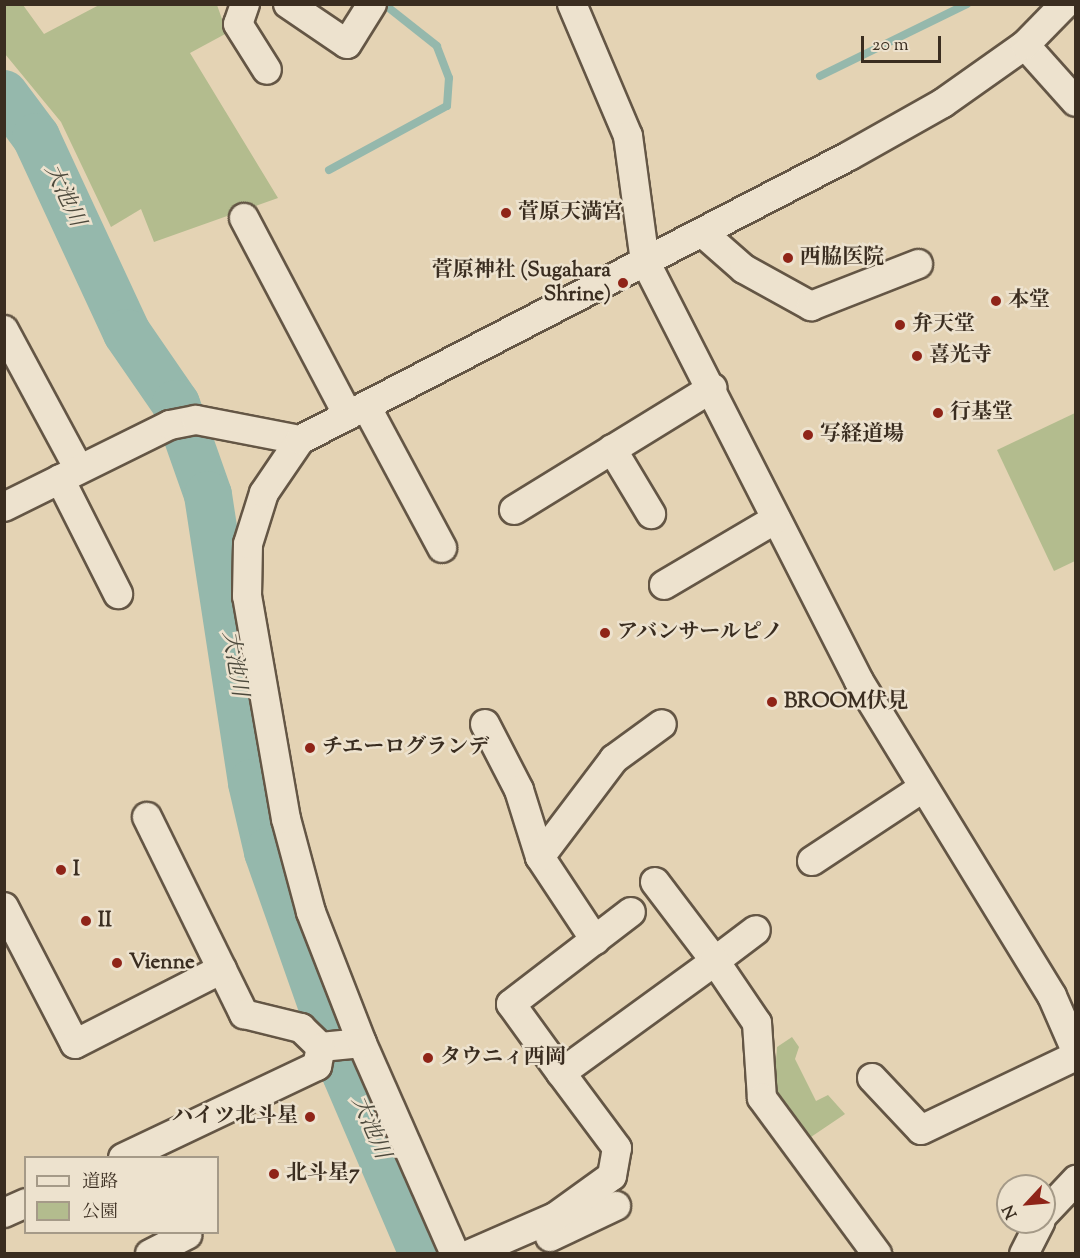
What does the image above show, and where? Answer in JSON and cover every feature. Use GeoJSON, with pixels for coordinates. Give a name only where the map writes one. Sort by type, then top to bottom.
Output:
{"type":"FeatureCollection","features":[{"type":"Feature","properties":{"kind":"street"},"geometry":{"type":"LineString","coordinates":[[246,4],[238,24],[267,70]]}},
{"type":"Feature","properties":{"kind":"street"},"geometry":{"type":"LineString","coordinates":[[288,4],[347,44],[372,4]]}},
{"type":"Feature","properties":{"kind":"street"},"geometry":{"type":"LineString","coordinates":[[572,4],[628,136],[645,261],[712,388],[859,681],[921,789],[1052,996],[1076,1051]]}},
{"type":"Feature","properties":{"kind":"street"},"geometry":{"type":"LineString","coordinates":[[455,1254],[356,1044],[312,912],[286,819],[246,596],[248,544],[264,493],[300,440],[645,261],[704,234],[943,103],[966,83],[1025,45],[1065,4]]}},
{"type":"Feature","properties":{"kind":"street"},"geometry":{"type":"LineString","coordinates":[[1025,45],[1076,102]]}},
{"type":"Feature","properties":{"kind":"street"},"geometry":{"type":"LineString","coordinates":[[244,218],[357,410],[442,548]]}},
{"type":"Feature","properties":{"kind":"street"},"geometry":{"type":"LineString","coordinates":[[704,234],[744,269],[811,306],[918,264]]}},
{"type":"Feature","properties":{"kind":"street"},"geometry":{"type":"LineString","coordinates":[[8,346],[70,474],[118,594]]}},
{"type":"Feature","properties":{"kind":"street"},"geometry":{"type":"LineString","coordinates":[[514,510],[712,388]]}},
{"type":"Feature","properties":{"kind":"street"},"geometry":{"type":"LineString","coordinates":[[4,507],[70,474],[183,423],[300,440]]}},
{"type":"Feature","properties":{"kind":"street"},"geometry":{"type":"LineString","coordinates":[[612,449],[651,514]]}},
{"type":"Feature","properties":{"kind":"street"},"geometry":{"type":"LineString","coordinates":[[664,585],[776,519]]}},
{"type":"Feature","properties":{"kind":"street"},"geometry":{"type":"LineString","coordinates":[[484,724],[519,790],[540,857],[596,940]]}},
{"type":"Feature","properties":{"kind":"street"},"geometry":{"type":"LineString","coordinates":[[540,857],[614,759],[662,724]]}},
{"type":"Feature","properties":{"kind":"street"},"geometry":{"type":"LineString","coordinates":[[812,861],[921,789]]}},
{"type":"Feature","properties":{"kind":"street"},"geometry":{"type":"LineString","coordinates":[[147,817],[244,1014],[301,1028],[321,1047],[356,1044]]}},
{"type":"Feature","properties":{"kind":"street"},"geometry":{"type":"LineString","coordinates":[[655,882],[715,961],[757,1023],[762,1098],[877,1254]]}},
{"type":"Feature","properties":{"kind":"street"},"geometry":{"type":"LineString","coordinates":[[4,907],[75,1044],[222,969]]}},
{"type":"Feature","properties":{"kind":"street"},"geometry":{"type":"LineString","coordinates":[[470,1254],[555,1217],[612,1176],[618,1148],[511,1004],[631,912]]}},
{"type":"Feature","properties":{"kind":"street"},"geometry":{"type":"LineString","coordinates":[[561,1073],[756,930]]}},
{"type":"Feature","properties":{"kind":"street"},"geometry":{"type":"LineString","coordinates":[[137,1155],[317,1066],[321,1047]]}},
{"type":"Feature","properties":{"kind":"street"},"geometry":{"type":"LineString","coordinates":[[872,1078],[921,1130],[1076,1056]]}},
{"type":"Feature","properties":{"kind":"street"},"geometry":{"type":"LineString","coordinates":[[1056,1202],[1075,1183]]}},
{"type":"Feature","properties":{"kind":"street"},"geometry":{"type":"LineString","coordinates":[[4,1213],[24,1204]]}},
{"type":"Feature","properties":{"kind":"street"},"geometry":{"type":"LineString","coordinates":[[515,1254],[616,1206]]}},
{"type":"Feature","properties":{"kind":"street"},"geometry":{"type":"LineString","coordinates":[[1024,1254],[1034,1234]]}},
{"type":"Feature","properties":{"kind":"street"},"geometry":{"type":"LineString","coordinates":[[150,1254],[190,1240]]}},
{"type":"Feature","properties":{"kind":"green space"},"geometry":{"type":"Polygon","coordinates":[[[5,5],[23,5],[44,34],[99,5],[217,5],[227,33],[190,53],[278,198],[154,242],[141,209],[111,227],[61,122],[5,54],[5,5]]]}},
{"type":"Feature","properties":{"kind":"green space"},"geometry":{"type":"Polygon","coordinates":[[[1075,413],[1075,561],[1054,571],[997,450],[1075,413]]]}},
{"type":"Feature","properties":{"kind":"green space"},"geometry":{"type":"Polygon","coordinates":[[[792,1037],[799,1047],[795,1059],[816,1101],[828,1095],[845,1114],[808,1139],[774,1091],[777,1047],[792,1037]]]}},
{"type":"Feature","properties":{"kind":"waterway"},"geometry":{"type":"LineString","coordinates":[[329,170],[447,106],[449,78],[437,46],[384,4]]}},
{"type":"Feature","properties":{"kind":"waterway"},"geometry":{"type":"LineString","coordinates":[[820,76],[967,4]]}},
{"type":"Feature","properties":{"kind":"waterway","name":"大池川"},"geometry":{"type":"LineString","coordinates":[[4,94],[36,137],[127,333],[176,404],[208,495],[252,783],[268,852],[346,1074],[423,1254]]}},
{"type":"Feature","properties":{"kind":"place","name":"菅原天満宮"},"geometry":{"type":"Point","coordinates":[506,213]}},
{"type":"Feature","properties":{"kind":"place","name":"西脇医院"},"geometry":{"type":"Point","coordinates":[788,258]}},
{"type":"Feature","properties":{"kind":"place","name":"菅原神社 (Sugahara Shrine)"},"geometry":{"type":"Point","coordinates":[623,283]}},
{"type":"Feature","properties":{"kind":"place","name":"本堂"},"geometry":{"type":"Point","coordinates":[996,301]}},
{"type":"Feature","properties":{"kind":"place","name":"弁天堂"},"geometry":{"type":"Point","coordinates":[900,325]}},
{"type":"Feature","properties":{"kind":"place","name":"喜光寺"},"geometry":{"type":"Point","coordinates":[917,356]}},
{"type":"Feature","properties":{"kind":"place","name":"行基堂"},"geometry":{"type":"Point","coordinates":[938,413]}},
{"type":"Feature","properties":{"kind":"place","name":"写経道場"},"geometry":{"type":"Point","coordinates":[808,435]}},
{"type":"Feature","properties":{"kind":"place","name":"アバンサールピノ"},"geometry":{"type":"Point","coordinates":[605,633]}},
{"type":"Feature","properties":{"kind":"place","name":"BROOM伏見"},"geometry":{"type":"Point","coordinates":[772,702]}},
{"type":"Feature","properties":{"kind":"place","name":"チエーログランデ"},"geometry":{"type":"Point","coordinates":[310,748]}},
{"type":"Feature","properties":{"kind":"place","name":"I"},"geometry":{"type":"Point","coordinates":[61,870]}},
{"type":"Feature","properties":{"kind":"place","name":"II"},"geometry":{"type":"Point","coordinates":[86,921]}},
{"type":"Feature","properties":{"kind":"place","name":"Vienne"},"geometry":{"type":"Point","coordinates":[117,963]}},
{"type":"Feature","properties":{"kind":"place","name":"タウニィ西岡"},"geometry":{"type":"Point","coordinates":[428,1058]}},
{"type":"Feature","properties":{"kind":"place","name":"ハイツ北斗星"},"geometry":{"type":"Point","coordinates":[310,1117]}},
{"type":"Feature","properties":{"kind":"place","name":"北斗星7"},"geometry":{"type":"Point","coordinates":[274,1174]}}]}
